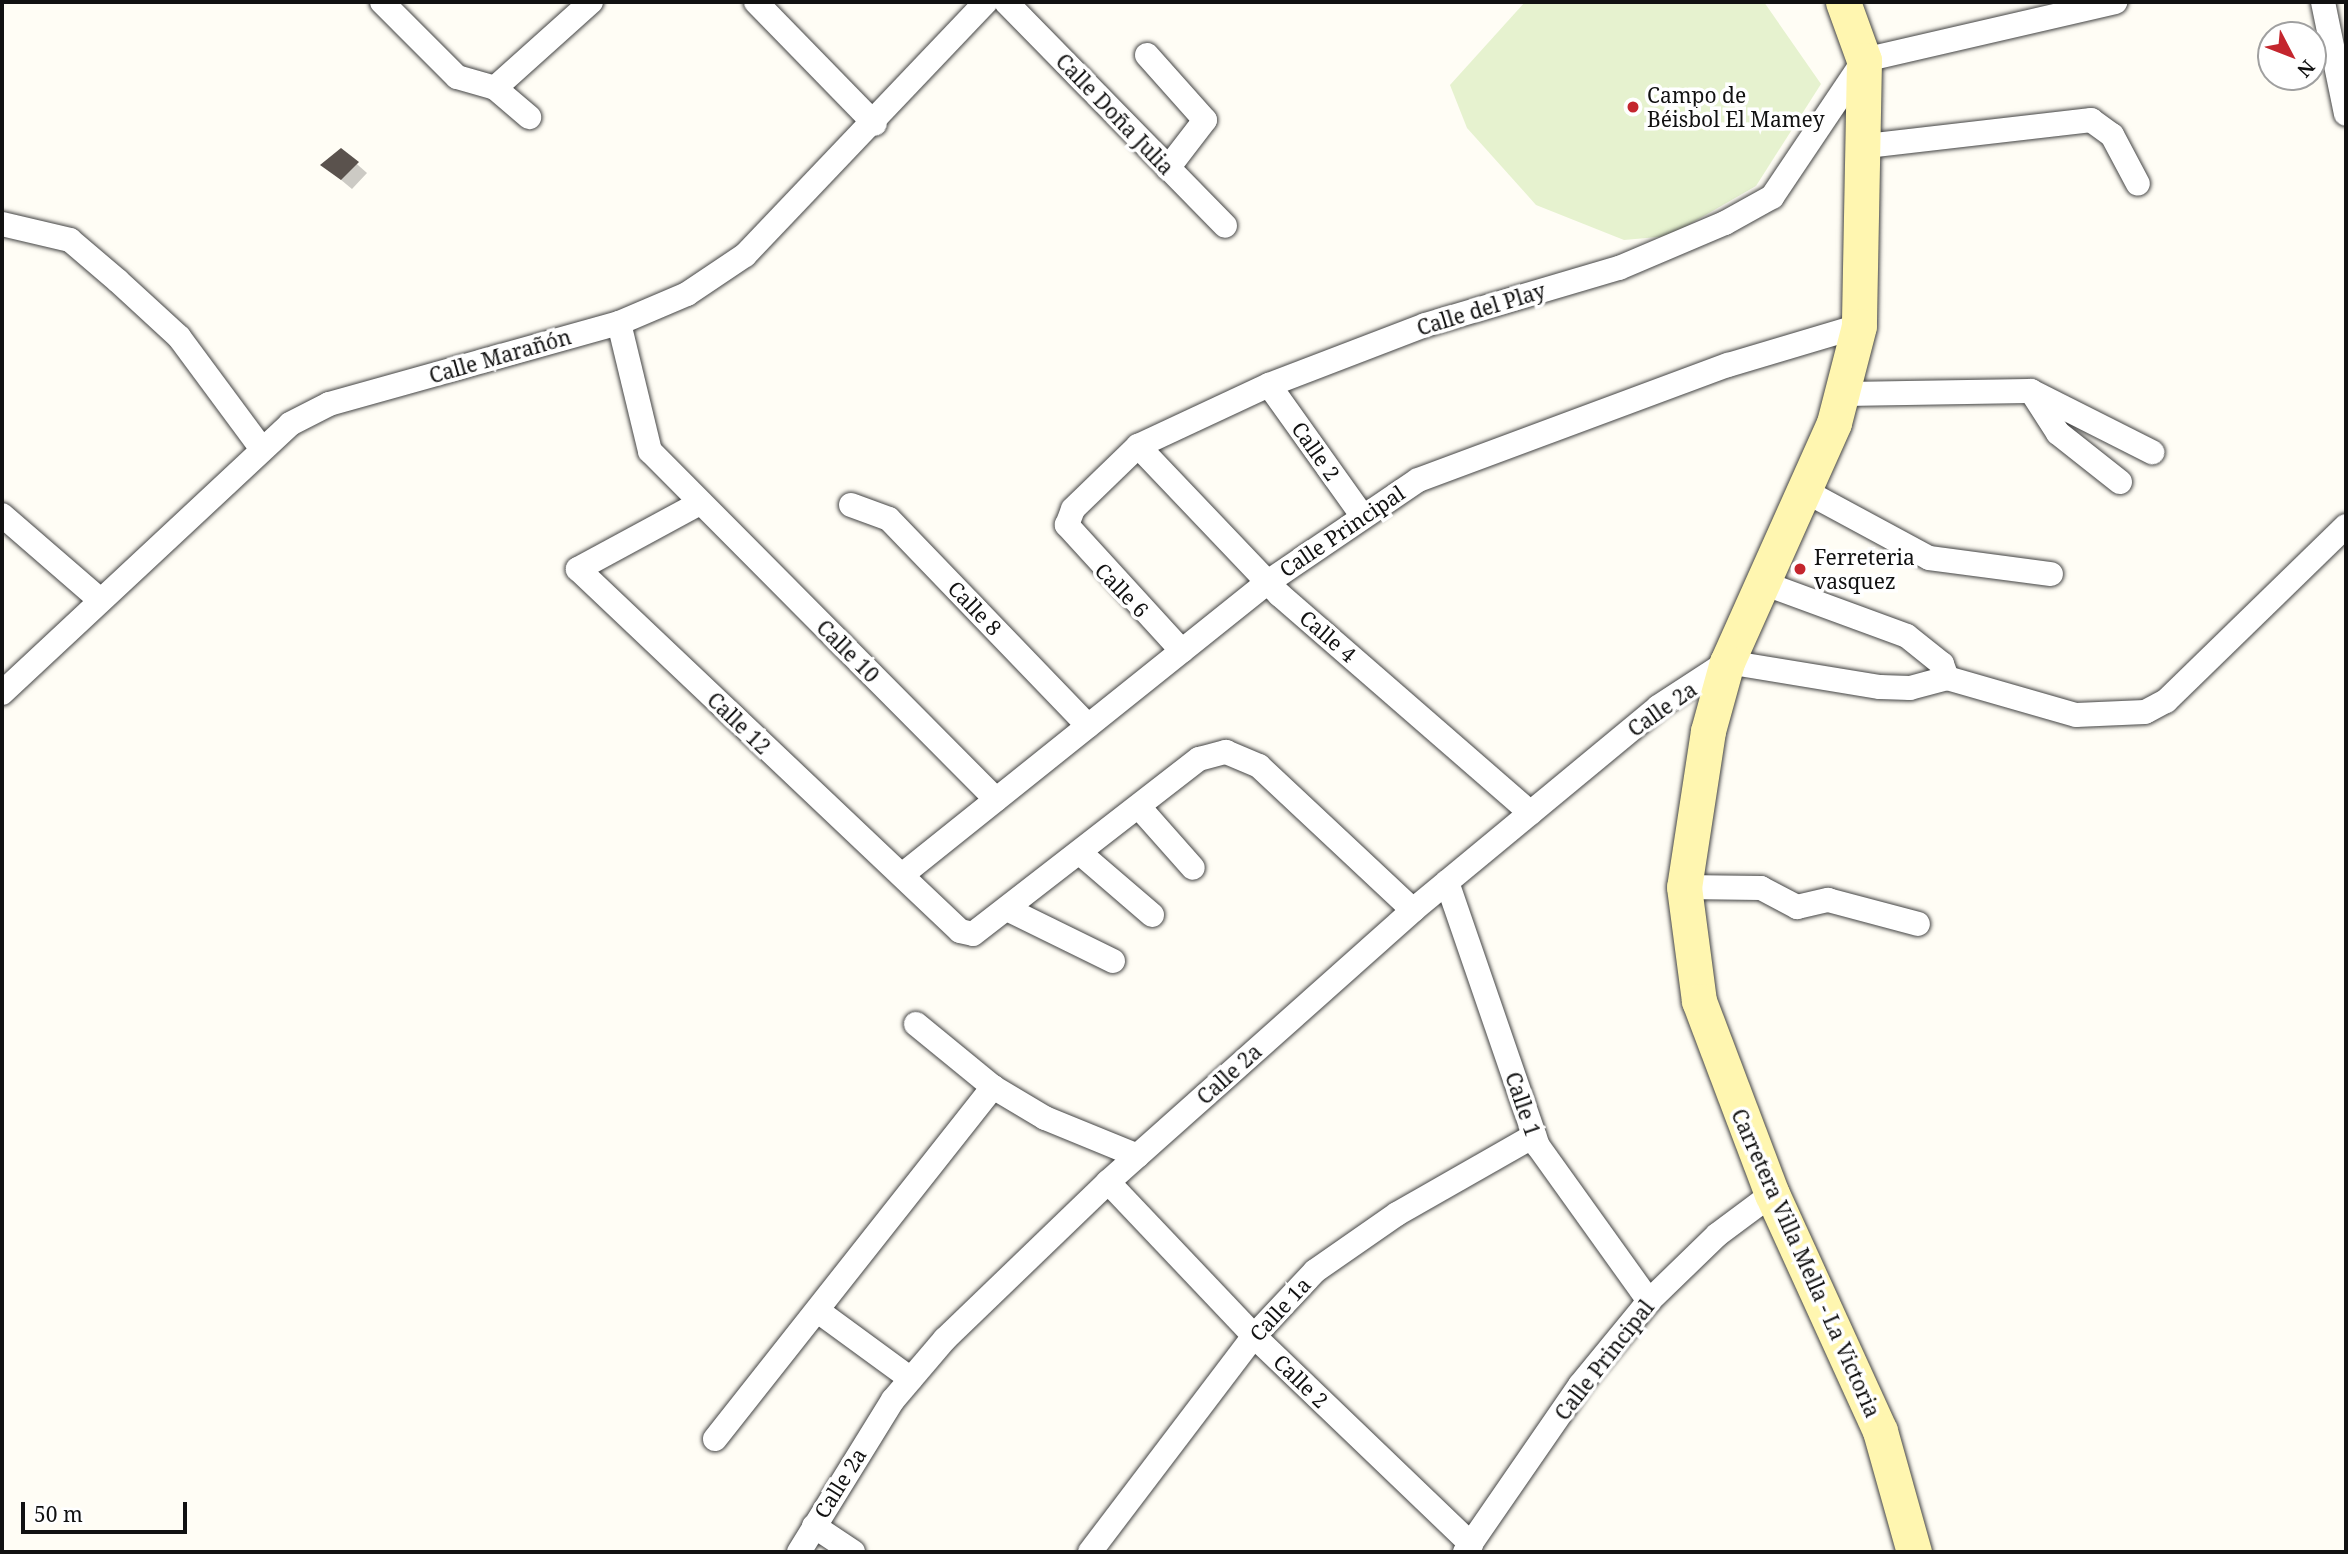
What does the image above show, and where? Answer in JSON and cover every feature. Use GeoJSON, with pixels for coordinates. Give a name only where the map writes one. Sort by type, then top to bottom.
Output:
{"type":"FeatureCollection","features":[{"type":"Feature","properties":{"kind":"main road","name":"Carretera Villa Mella - La Victoria"},"geometry":{"type":"LineString","coordinates":[[1843,2],[1864,60],[1858,147],[1859,326],[1843,394],[1805,491],[1727,662],[1708,731],[1684,887],[1699,1001],[1772,1195],[1880,1431],[1914,1552]]}},
{"type":"Feature","properties":{"kind":"street"},"geometry":{"type":"LineString","coordinates":[[382,2],[457,77],[495,88],[529,117]]}},
{"type":"Feature","properties":{"kind":"street"},"geometry":{"type":"LineString","coordinates":[[756,2],[875,124]]}},
{"type":"Feature","properties":{"kind":"street","name":"Calle Marañón"},"geometry":{"type":"LineString","coordinates":[[2,693],[261,448],[329,404],[619,323],[687,294],[745,255],[875,124],[985,2]]}},
{"type":"Feature","properties":{"kind":"street","name":"Calle Doña Julia"},"geometry":{"type":"LineString","coordinates":[[1006,2],[1225,226]]}},
{"type":"Feature","properties":{"kind":"street"},"geometry":{"type":"LineString","coordinates":[[1864,60],[2115,2]]}},
{"type":"Feature","properties":{"kind":"street"},"geometry":{"type":"LineString","coordinates":[[2323,2],[2346,114]]}},
{"type":"Feature","properties":{"kind":"street"},"geometry":{"type":"LineString","coordinates":[[495,88],[591,3]]}},
{"type":"Feature","properties":{"kind":"street"},"geometry":{"type":"LineString","coordinates":[[1147,55],[1205,120],[1168,168]]}},
{"type":"Feature","properties":{"kind":"street","name":"Calle del Play"},"geometry":{"type":"LineString","coordinates":[[1066,525],[1073,509],[1138,446],[1269,385],[1425,325],[1619,268],[1726,223],[1772,197],[1814,144],[1864,60]]}},
{"type":"Feature","properties":{"kind":"street"},"geometry":{"type":"LineString","coordinates":[[1858,147],[2091,120],[2112,135],[2138,184]]}},
{"type":"Feature","properties":{"kind":"street"},"geometry":{"type":"LineString","coordinates":[[2,224],[70,240],[108,272],[179,337],[261,448]]}},
{"type":"Feature","properties":{"kind":"street","name":"Calle 10"},"geometry":{"type":"LineString","coordinates":[[619,323],[650,451],[996,800]]}},
{"type":"Feature","properties":{"kind":"street","name":"Calle Principal"},"geometry":{"type":"LineString","coordinates":[[902,875],[1268,582],[1363,517],[1462,460],[1728,365],[1859,326]]}},
{"type":"Feature","properties":{"kind":"street","name":"Calle 2"},"geometry":{"type":"LineString","coordinates":[[1269,385],[1363,517]]}},
{"type":"Feature","properties":{"kind":"street"},"geometry":{"type":"LineString","coordinates":[[1843,394],[2031,391],[2152,452]]}},
{"type":"Feature","properties":{"kind":"street"},"geometry":{"type":"LineString","coordinates":[[2031,391],[2058,433],[2120,482]]}},
{"type":"Feature","properties":{"kind":"street","name":"Calle 4"},"geometry":{"type":"LineString","coordinates":[[1138,446],[1268,582],[1531,813]]}},
{"type":"Feature","properties":{"kind":"street"},"geometry":{"type":"LineString","coordinates":[[1805,491],[1929,558],[2050,574]]}},
{"type":"Feature","properties":{"kind":"street","name":"Calle 12"},"geometry":{"type":"LineString","coordinates":[[700,503],[578,569],[960,931],[973,934],[1199,759],[1226,752],[1259,766],[1413,910]]}},
{"type":"Feature","properties":{"kind":"street","name":"Calle 8"},"geometry":{"type":"LineString","coordinates":[[851,505],[889,519],[1088,726]]}},
{"type":"Feature","properties":{"kind":"street"},"geometry":{"type":"LineString","coordinates":[[2,515],[100,600]]}},
{"type":"Feature","properties":{"kind":"street","name":"Calle 6"},"geometry":{"type":"LineString","coordinates":[[1066,525],[1182,651]]}},
{"type":"Feature","properties":{"kind":"street"},"geometry":{"type":"LineString","coordinates":[[1727,662],[1880,687],[1929,686],[1947,678],[2076,715],[2145,712],[2166,701],[2346,526]]}},
{"type":"Feature","properties":{"kind":"street"},"geometry":{"type":"LineString","coordinates":[[1763,583],[1907,636],[1942,664],[1947,678]]}},
{"type":"Feature","properties":{"kind":"street","name":"Calle 2a"},"geometry":{"type":"LineString","coordinates":[[799,1552],[911,1379],[1108,1182],[1413,910],[1658,707],[1727,662]]}},
{"type":"Feature","properties":{"kind":"street"},"geometry":{"type":"LineString","coordinates":[[1139,807],[1193,868]]}},
{"type":"Feature","properties":{"kind":"street"},"geometry":{"type":"LineString","coordinates":[[1080,853],[1152,915]]}},
{"type":"Feature","properties":{"kind":"street","name":"Calle 1"},"geometry":{"type":"LineString","coordinates":[[1447,882],[1534,1136],[1649,1301]]}},
{"type":"Feature","properties":{"kind":"street"},"geometry":{"type":"LineString","coordinates":[[1684,887],[1761,888],[1797,907],[1828,900],[1918,923]]}},
{"type":"Feature","properties":{"kind":"street"},"geometry":{"type":"LineString","coordinates":[[1007,909],[1113,961]]}},
{"type":"Feature","properties":{"kind":"street"},"geometry":{"type":"LineString","coordinates":[[916,1024],[993,1087],[1045,1118],[1138,1156]]}},
{"type":"Feature","properties":{"kind":"street"},"geometry":{"type":"LineString","coordinates":[[715,1439],[993,1087]]}},
{"type":"Feature","properties":{"kind":"street","name":"Calle 1a"},"geometry":{"type":"LineString","coordinates":[[1090,1552],[1254,1336],[1315,1271],[1397,1214],[1534,1136]]}},
{"type":"Feature","properties":{"kind":"street","name":"Calle 2"},"geometry":{"type":"LineString","coordinates":[[1108,1182],[1254,1336],[1468,1548]]}},
{"type":"Feature","properties":{"kind":"street","name":"Calle Principal"},"geometry":{"type":"LineString","coordinates":[[1468,1548],[1580,1385],[1649,1301],[1717,1235],[1772,1195]]}},
{"type":"Feature","properties":{"kind":"street"},"geometry":{"type":"LineString","coordinates":[[818,1311],[911,1379]]}},
{"type":"Feature","properties":{"kind":"street"},"geometry":{"type":"LineString","coordinates":[[814,1526],[853,1552]]}},
{"type":"Feature","properties":{"kind":"green space","name":"Campo de Béisbol El Mamey"},"geometry":{"type":"Polygon","coordinates":[[[1525,2],[1764,2],[1821,84],[1756,186],[1669,236],[1624,240],[1536,205],[1467,128],[1450,85],[1525,2]]]}},
{"type":"Feature","properties":{"kind":"building"},"geometry":{"type":"Polygon","coordinates":[[[341,148],[359,162],[341,180],[320,165],[341,148]]]}},
{"type":"Feature","properties":{"kind":"place","name":"Campo de Béisbol El Mamey"},"geometry":{"type":"Point","coordinates":[1633,107]}},
{"type":"Feature","properties":{"kind":"place","name":"Ferreteria vasquez"},"geometry":{"type":"Point","coordinates":[1800,569]}}]}
